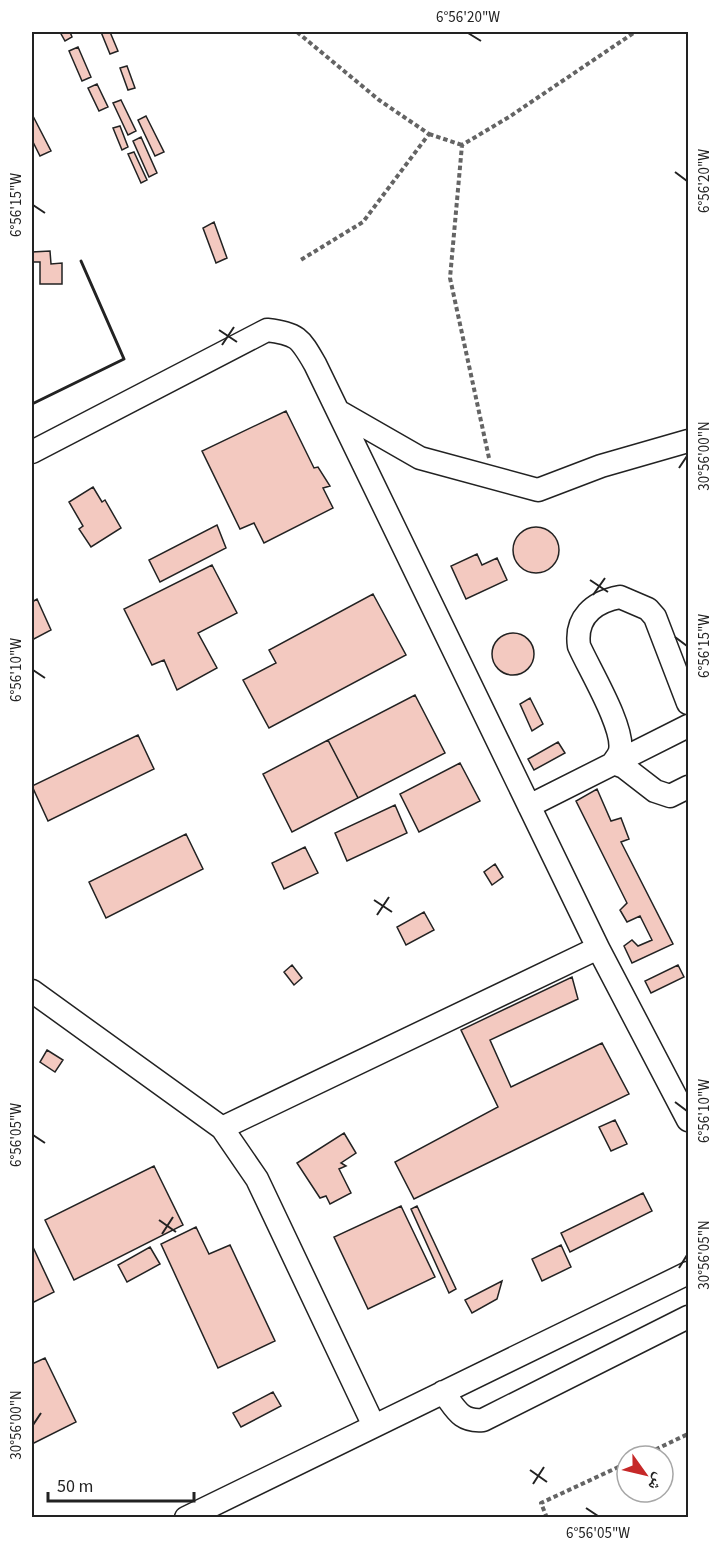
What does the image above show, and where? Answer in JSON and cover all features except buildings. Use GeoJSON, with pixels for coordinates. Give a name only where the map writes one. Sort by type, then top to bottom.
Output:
{"type":"FeatureCollection","features":[{"type":"Feature","properties":{"kind":"street"},"geometry":{"type":"LineString","coordinates":[[32,452],[267,330],[285,332],[302,341],[598,948],[688,1120]]}},
{"type":"Feature","properties":{"kind":"street"},"geometry":{"type":"LineString","coordinates":[[338,411],[420,458],[538,490],[601,466],[688,441]]}},
{"type":"Feature","properties":{"kind":"street"},"geometry":{"type":"LineString","coordinates":[[613,764],[620,751],[615,721],[579,646],[580,624],[587,613],[598,604],[620,597],[639,604],[655,616],[688,703]]}},
{"type":"Feature","properties":{"kind":"street"},"geometry":{"type":"LineString","coordinates":[[529,806],[688,726]]}},
{"type":"Feature","properties":{"kind":"street"},"geometry":{"type":"LineString","coordinates":[[613,764],[624,767],[655,791],[670,796],[688,787]]}},
{"type":"Feature","properties":{"kind":"street"},"geometry":{"type":"LineString","coordinates":[[222,1128],[598,948]]}},
{"type":"Feature","properties":{"kind":"street"},"geometry":{"type":"LineString","coordinates":[[32,991],[222,1128],[257,1179],[374,1426]]}},
{"type":"Feature","properties":{"kind":"street"},"geometry":{"type":"LineString","coordinates":[[186,1518],[688,1273]]}},
{"type":"Feature","properties":{"kind":"street"},"geometry":{"type":"LineString","coordinates":[[443,1392],[463,1418],[473,1421],[483,1420],[688,1317]]}},
{"type":"Feature","properties":{"kind":"path"},"geometry":{"type":"LineString","coordinates":[[297,32],[379,100],[429,134],[462,146]]}},
{"type":"Feature","properties":{"kind":"path"},"geometry":{"type":"LineString","coordinates":[[462,146],[635,32]]}},
{"type":"Feature","properties":{"kind":"path"},"geometry":{"type":"LineString","coordinates":[[298,261],[363,222],[429,134]]}},
{"type":"Feature","properties":{"kind":"path"},"geometry":{"type":"LineString","coordinates":[[462,146],[450,278],[494,479]]}},
{"type":"Feature","properties":{"kind":"path"},"geometry":{"type":"LineString","coordinates":[[667,1444],[688,1434]]}},
{"type":"Feature","properties":{"kind":"path"},"geometry":{"type":"LineString","coordinates":[[547,1518],[541,1503],[615,1469]]}},
{"type":"Feature","properties":{"kind":"wall"},"geometry":{"type":"LineString","coordinates":[[32,404],[124,359],[81,261]]}}]}
